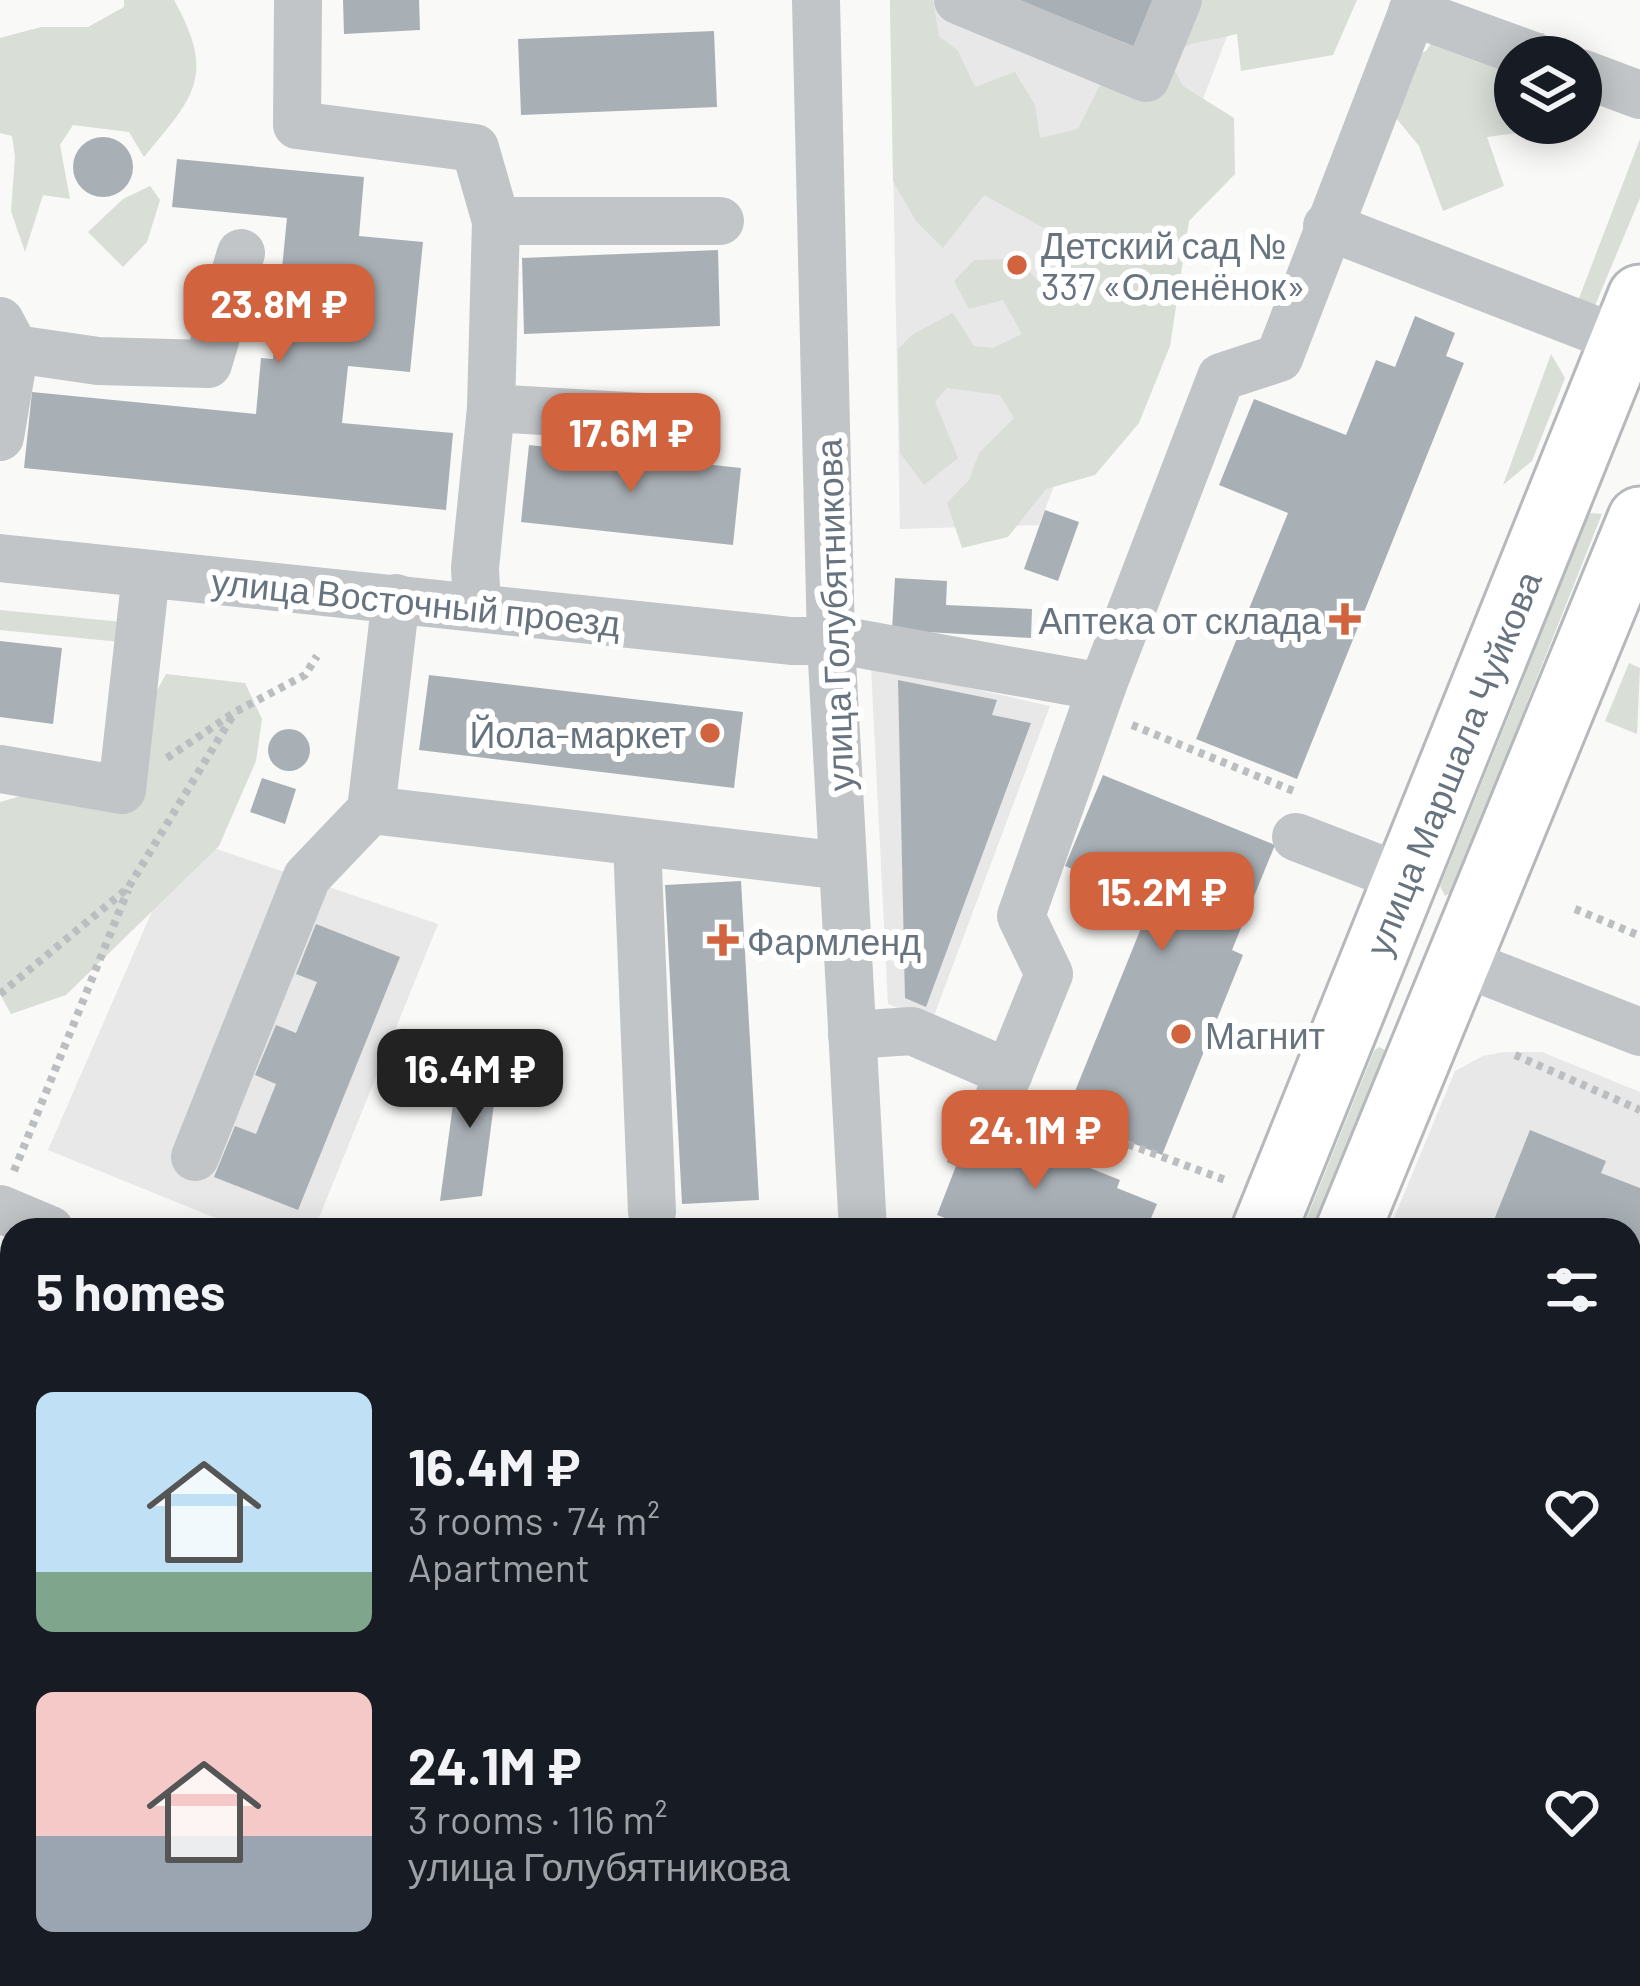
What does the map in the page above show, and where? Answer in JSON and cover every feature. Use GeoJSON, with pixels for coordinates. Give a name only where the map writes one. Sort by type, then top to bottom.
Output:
{"type":"FeatureCollection","features":[{"type":"Feature","properties":{"kind":"main road","name":"улица Маршала Чуйкова"},"geometry":{"type":"LineString","coordinates":[[1269,1218],[1631,319]]}},
{"type":"Feature","properties":{"kind":"main road"},"geometry":{"type":"LineString","coordinates":[[1574,460],[1602,480],[1640,487]]}},
{"type":"Feature","properties":{"kind":"main road"},"geometry":{"type":"LineString","coordinates":[[1353,1218],[1640,519]]}},
{"type":"Feature","properties":{"kind":"main road"},"geometry":{"type":"LineString","coordinates":[[1395,904],[1460,961]]}},
{"type":"Feature","properties":{"kind":"street"},"geometry":{"type":"LineString","coordinates":[[298,0],[297,125],[475,148],[496,221],[491,408],[476,568],[477,607]]}},
{"type":"Feature","properties":{"kind":"street","name":"улица Голубятникова"},"geometry":{"type":"LineString","coordinates":[[816,0],[831,642],[862,1218]]}},
{"type":"Feature","properties":{"kind":"street"},"geometry":{"type":"LineString","coordinates":[[958,0],[1146,78],[1178,0]]}},
{"type":"Feature","properties":{"kind":"street"},"geometry":{"type":"LineString","coordinates":[[852,1035],[912,1031],[1004,1085],[1049,974],[1021,916],[1102,687],[1221,377],[1279,358],[1414,6],[1494,39]]}},
{"type":"Feature","properties":{"kind":"street"},"geometry":{"type":"LineString","coordinates":[[1602,81],[1640,95]]}},
{"type":"Feature","properties":{"kind":"street"},"geometry":{"type":"LineString","coordinates":[[496,221],[721,221]]}},
{"type":"Feature","properties":{"kind":"street"},"geometry":{"type":"LineString","coordinates":[[1328,226],[1631,319]]}},
{"type":"Feature","properties":{"kind":"street"},"geometry":{"type":"LineString","coordinates":[[0,437],[8,335],[98,361],[208,364],[242,253]]}},
{"type":"Feature","properties":{"kind":"street"},"geometry":{"type":"LineString","coordinates":[[491,408],[694,420]]}},
{"type":"Feature","properties":{"kind":"street","name":"улица Восточный проезд"},"geometry":{"type":"LineString","coordinates":[[0,558],[844,641],[1102,687]]}},
{"type":"Feature","properties":{"kind":"street"},"geometry":{"type":"LineString","coordinates":[[0,770],[122,790],[146,574]]}},
{"type":"Feature","properties":{"kind":"street"},"geometry":{"type":"LineString","coordinates":[[195,1157],[307,878],[370,810],[396,598]]}},
{"type":"Feature","properties":{"kind":"street"},"geometry":{"type":"LineString","coordinates":[[370,810],[843,866]]}},
{"type":"Feature","properties":{"kind":"street"},"geometry":{"type":"LineString","coordinates":[[1297,837],[1395,904]]}},
{"type":"Feature","properties":{"kind":"street"},"geometry":{"type":"LineString","coordinates":[[638,842],[652,1212]]}},
{"type":"Feature","properties":{"kind":"street"},"geometry":{"type":"LineString","coordinates":[[1460,961],[1640,1032]]}},
{"type":"Feature","properties":{"kind":"street"},"geometry":{"type":"LineString","coordinates":[[4,1197],[33,1218]]}},
{"type":"Feature","properties":{"kind":"path"},"geometry":{"type":"LineString","coordinates":[[122,790],[236,712],[305,675],[317,656]]}},
{"type":"Feature","properties":{"kind":"path"},"geometry":{"type":"LineString","coordinates":[[4,1197],[128,888],[236,712]]}},
{"type":"Feature","properties":{"kind":"path"},"geometry":{"type":"LineString","coordinates":[[0,994],[128,888]]}},
{"type":"Feature","properties":{"kind":"path"},"geometry":{"type":"LineString","coordinates":[[1574,909],[1640,936]]}},
{"type":"Feature","properties":{"kind":"path"},"geometry":{"type":"LineString","coordinates":[[1515,1055],[1640,1110]]}},
{"type":"Feature","properties":{"kind":"shaded area"},"geometry":{"type":"Polygon","coordinates":[[[124,0],[174,0],[194,48],[194,84],[187,101],[144,157],[129,132],[73,125],[60,145],[70,199],[43,195],[25,252],[11,211],[12,136],[0,133],[0,38],[41,27],[88,27],[124,7],[124,0]]]}},
{"type":"Feature","properties":{"kind":"shaded area","name":"Детский сад № 337 «Оленёнок»"},"geometry":{"type":"Polygon","coordinates":[[[890,0],[1241,0],[1039,525],[900,529],[890,0]]]}},
{"type":"Feature","properties":{"kind":"shaded area","name":"Детский сад № 337 «Оленёнок»"},"geometry":{"type":"Polygon","coordinates":[[[890,0],[933,0],[939,36],[958,51],[975,87],[1015,72],[1035,105],[1040,138],[1078,129],[1107,71],[1197,0],[1357,0],[1333,55],[1241,71],[1237,34],[1191,44],[1167,56],[1183,86],[1234,118],[1235,174],[1189,221],[1170,346],[1139,423],[1095,475],[1046,489],[1008,537],[962,548],[947,503],[969,480],[979,453],[1014,418],[1000,395],[947,388],[935,402],[958,458],[924,485],[900,453],[898,349],[913,334],[953,313],[974,346],[993,348],[1022,334],[1003,300],[969,309],[954,281],[974,260],[1018,259],[1049,293],[1064,239],[984,195],[943,248],[916,221],[893,181],[890,0]]]}},
{"type":"Feature","properties":{"kind":"shaded area"},"geometry":{"type":"Polygon","coordinates":[[[1446,21],[1487,32],[1545,36],[1494,36],[1494,136],[1487,137],[1504,186],[1443,211],[1419,146],[1378,96],[1389,66],[1426,51],[1446,21]]]}},
{"type":"Feature","properties":{"kind":"shaded area"},"geometry":{"type":"Polygon","coordinates":[[[1640,139],[1640,198],[1594,308],[1576,306],[1640,139]]]}},
{"type":"Feature","properties":{"kind":"shaded area"},"geometry":{"type":"Polygon","coordinates":[[[150,186],[160,200],[147,242],[123,267],[88,232],[123,199],[150,186]]]}},
{"type":"Feature","properties":{"kind":"shaded area"},"geometry":{"type":"Polygon","coordinates":[[[1551,354],[1565,378],[1532,461],[1503,485],[1551,354]]]}},
{"type":"Feature","properties":{"kind":"shaded area"},"geometry":{"type":"Polygon","coordinates":[[[1582,506],[1602,514],[1452,892],[1445,896],[1440,886],[1522,683],[1582,506]]]}},
{"type":"Feature","properties":{"kind":"shaded area"},"geometry":{"type":"Polygon","coordinates":[[[0,610],[132,623],[130,643],[0,630],[0,610]]]}},
{"type":"Feature","properties":{"kind":"shaded area"},"geometry":{"type":"Polygon","coordinates":[[[1629,663],[1640,668],[1637,734],[1605,721],[1629,663]]]}},
{"type":"Feature","properties":{"kind":"shaded area"},"geometry":{"type":"Polygon","coordinates":[[[871,666],[1050,706],[932,1021],[888,1004],[871,666]]]}},
{"type":"Feature","properties":{"kind":"shaded area"},"geometry":{"type":"Polygon","coordinates":[[[166,674],[245,683],[262,719],[256,761],[219,846],[66,995],[11,1014],[0,994],[0,802],[21,796],[93,807],[166,674]]]}},
{"type":"Feature","properties":{"kind":"shaded area"},"geometry":{"type":"Polygon","coordinates":[[[184,838],[438,924],[319,1218],[215,1218],[48,1150],[184,838]]]}},
{"type":"Feature","properties":{"kind":"shaded area"},"geometry":{"type":"Polygon","coordinates":[[[1379,1047],[1387,1056],[1322,1218],[1307,1218],[1379,1047]]]}},
{"type":"Feature","properties":{"kind":"shaded area"},"geometry":{"type":"Polygon","coordinates":[[[1542,1052],[1640,1092],[1640,1218],[1394,1218],[1455,1071],[1483,1056],[1542,1052]]]}},
{"type":"Feature","properties":{"kind":"building"},"geometry":{"type":"Polygon","coordinates":[[[343,0],[419,0],[420,30],[344,34],[343,0]]]}},
{"type":"Feature","properties":{"kind":"building"},"geometry":{"type":"Polygon","coordinates":[[[1018,0],[1160,0],[1140,49],[1018,0]]]}},
{"type":"Feature","properties":{"kind":"building"},"geometry":{"type":"Polygon","coordinates":[[[714,31],[717,107],[521,115],[518,39],[714,31]]]}},
{"type":"Feature","properties":{"kind":"building"},"geometry":{"type":"Polygon","coordinates":[[[103,137],[124,146],[133,167],[124,188],[103,197],[82,188],[73,167],[82,146],[103,137]]]}},
{"type":"Feature","properties":{"kind":"building"},"geometry":{"type":"Polygon","coordinates":[[[177,159],[364,177],[359,236],[423,242],[410,372],[348,366],[342,423],[453,433],[446,510],[24,468],[32,392],[256,414],[261,358],[273,359],[287,218],[172,207],[177,159]]]}},
{"type":"Feature","properties":{"kind":"building"},"geometry":{"type":"Polygon","coordinates":[[[718,250],[720,326],[524,334],[522,258],[718,250]]]}},
{"type":"Feature","properties":{"kind":"building"},"geometry":{"type":"Polygon","coordinates":[[[1415,316],[1455,333],[1446,356],[1464,363],[1297,779],[1196,739],[1288,513],[1219,485],[1254,399],[1346,435],[1376,360],[1395,367],[1415,316]]]}},
{"type":"Feature","properties":{"kind":"building"},"geometry":{"type":"Polygon","coordinates":[[[529,445],[741,468],[733,545],[521,522],[529,445]]]}},
{"type":"Feature","properties":{"kind":"building"},"geometry":{"type":"Polygon","coordinates":[[[1045,510],[1079,522],[1058,581],[1024,569],[1045,510]]]}},
{"type":"Feature","properties":{"kind":"building"},"geometry":{"type":"Polygon","coordinates":[[[895,578],[947,581],[946,605],[1032,609],[1031,638],[892,630],[895,578]]]}},
{"type":"Feature","properties":{"kind":"building"},"geometry":{"type":"Polygon","coordinates":[[[0,641],[62,648],[53,724],[0,717],[0,641]]]}},
{"type":"Feature","properties":{"kind":"building"},"geometry":{"type":"Polygon","coordinates":[[[429,675],[743,712],[734,788],[419,750],[429,675]]]}},
{"type":"Feature","properties":{"kind":"building"},"geometry":{"type":"Polygon","coordinates":[[[898,680],[997,700],[992,715],[1031,723],[926,1007],[905,998],[898,680]]]}},
{"type":"Feature","properties":{"kind":"building"},"geometry":{"type":"Polygon","coordinates":[[[289,729],[304,735],[310,750],[304,765],[289,771],[274,765],[268,750],[274,735],[289,729]]]}},
{"type":"Feature","properties":{"kind":"building"},"geometry":{"type":"Polygon","coordinates":[[[1103,775],[1275,845],[1232,950],[1243,955],[1162,1155],[1065,1116],[1152,901],[1065,866],[1103,775]]]}},
{"type":"Feature","properties":{"kind":"building"},"geometry":{"type":"Polygon","coordinates":[[[262,778],[296,789],[285,824],[250,812],[262,778]]]}},
{"type":"Feature","properties":{"kind":"building"},"geometry":{"type":"Polygon","coordinates":[[[741,881],[759,1200],[682,1204],[665,885],[741,881]]]}},
{"type":"Feature","properties":{"kind":"building"},"geometry":{"type":"Polygon","coordinates":[[[316,924],[400,957],[298,1210],[214,1177],[235,1126],[256,1134],[276,1084],[255,1075],[276,1025],[296,1033],[317,982],[296,974],[316,924]]]}},
{"type":"Feature","properties":{"kind":"building"},"geometry":{"type":"Polygon","coordinates":[[[459,1060],[499,1065],[482,1196],[440,1201],[459,1060]]]}},
{"type":"Feature","properties":{"kind":"building"},"geometry":{"type":"Polygon","coordinates":[[[1530,1130],[1606,1161],[1601,1173],[1640,1188],[1640,1218],[1495,1218],[1530,1130]]]}},
{"type":"Feature","properties":{"kind":"building"},"geometry":{"type":"Polygon","coordinates":[[[958,1134],[1005,1153],[1012,1137],[1120,1180],[1117,1188],[1157,1204],[1151,1218],[945,1218],[937,1215],[956,1166],[947,1162],[958,1134]]]}},
{"type":"Feature","properties":{"kind":"place","name":"Детский сад № 337 «Оленёнок»"},"geometry":{"type":"Point","coordinates":[1017,265]}},
{"type":"Feature","properties":{"kind":"place","name":"Аптека от склада"},"geometry":{"type":"Point","coordinates":[1345,619]}},
{"type":"Feature","properties":{"kind":"place","name":"Йола-маркет"},"geometry":{"type":"Point","coordinates":[710,733]}},
{"type":"Feature","properties":{"kind":"place","name":"Фармленд"},"geometry":{"type":"Point","coordinates":[723,940]}},
{"type":"Feature","properties":{"kind":"place","name":"Магнит"},"geometry":{"type":"Point","coordinates":[1181,1034]}}]}
